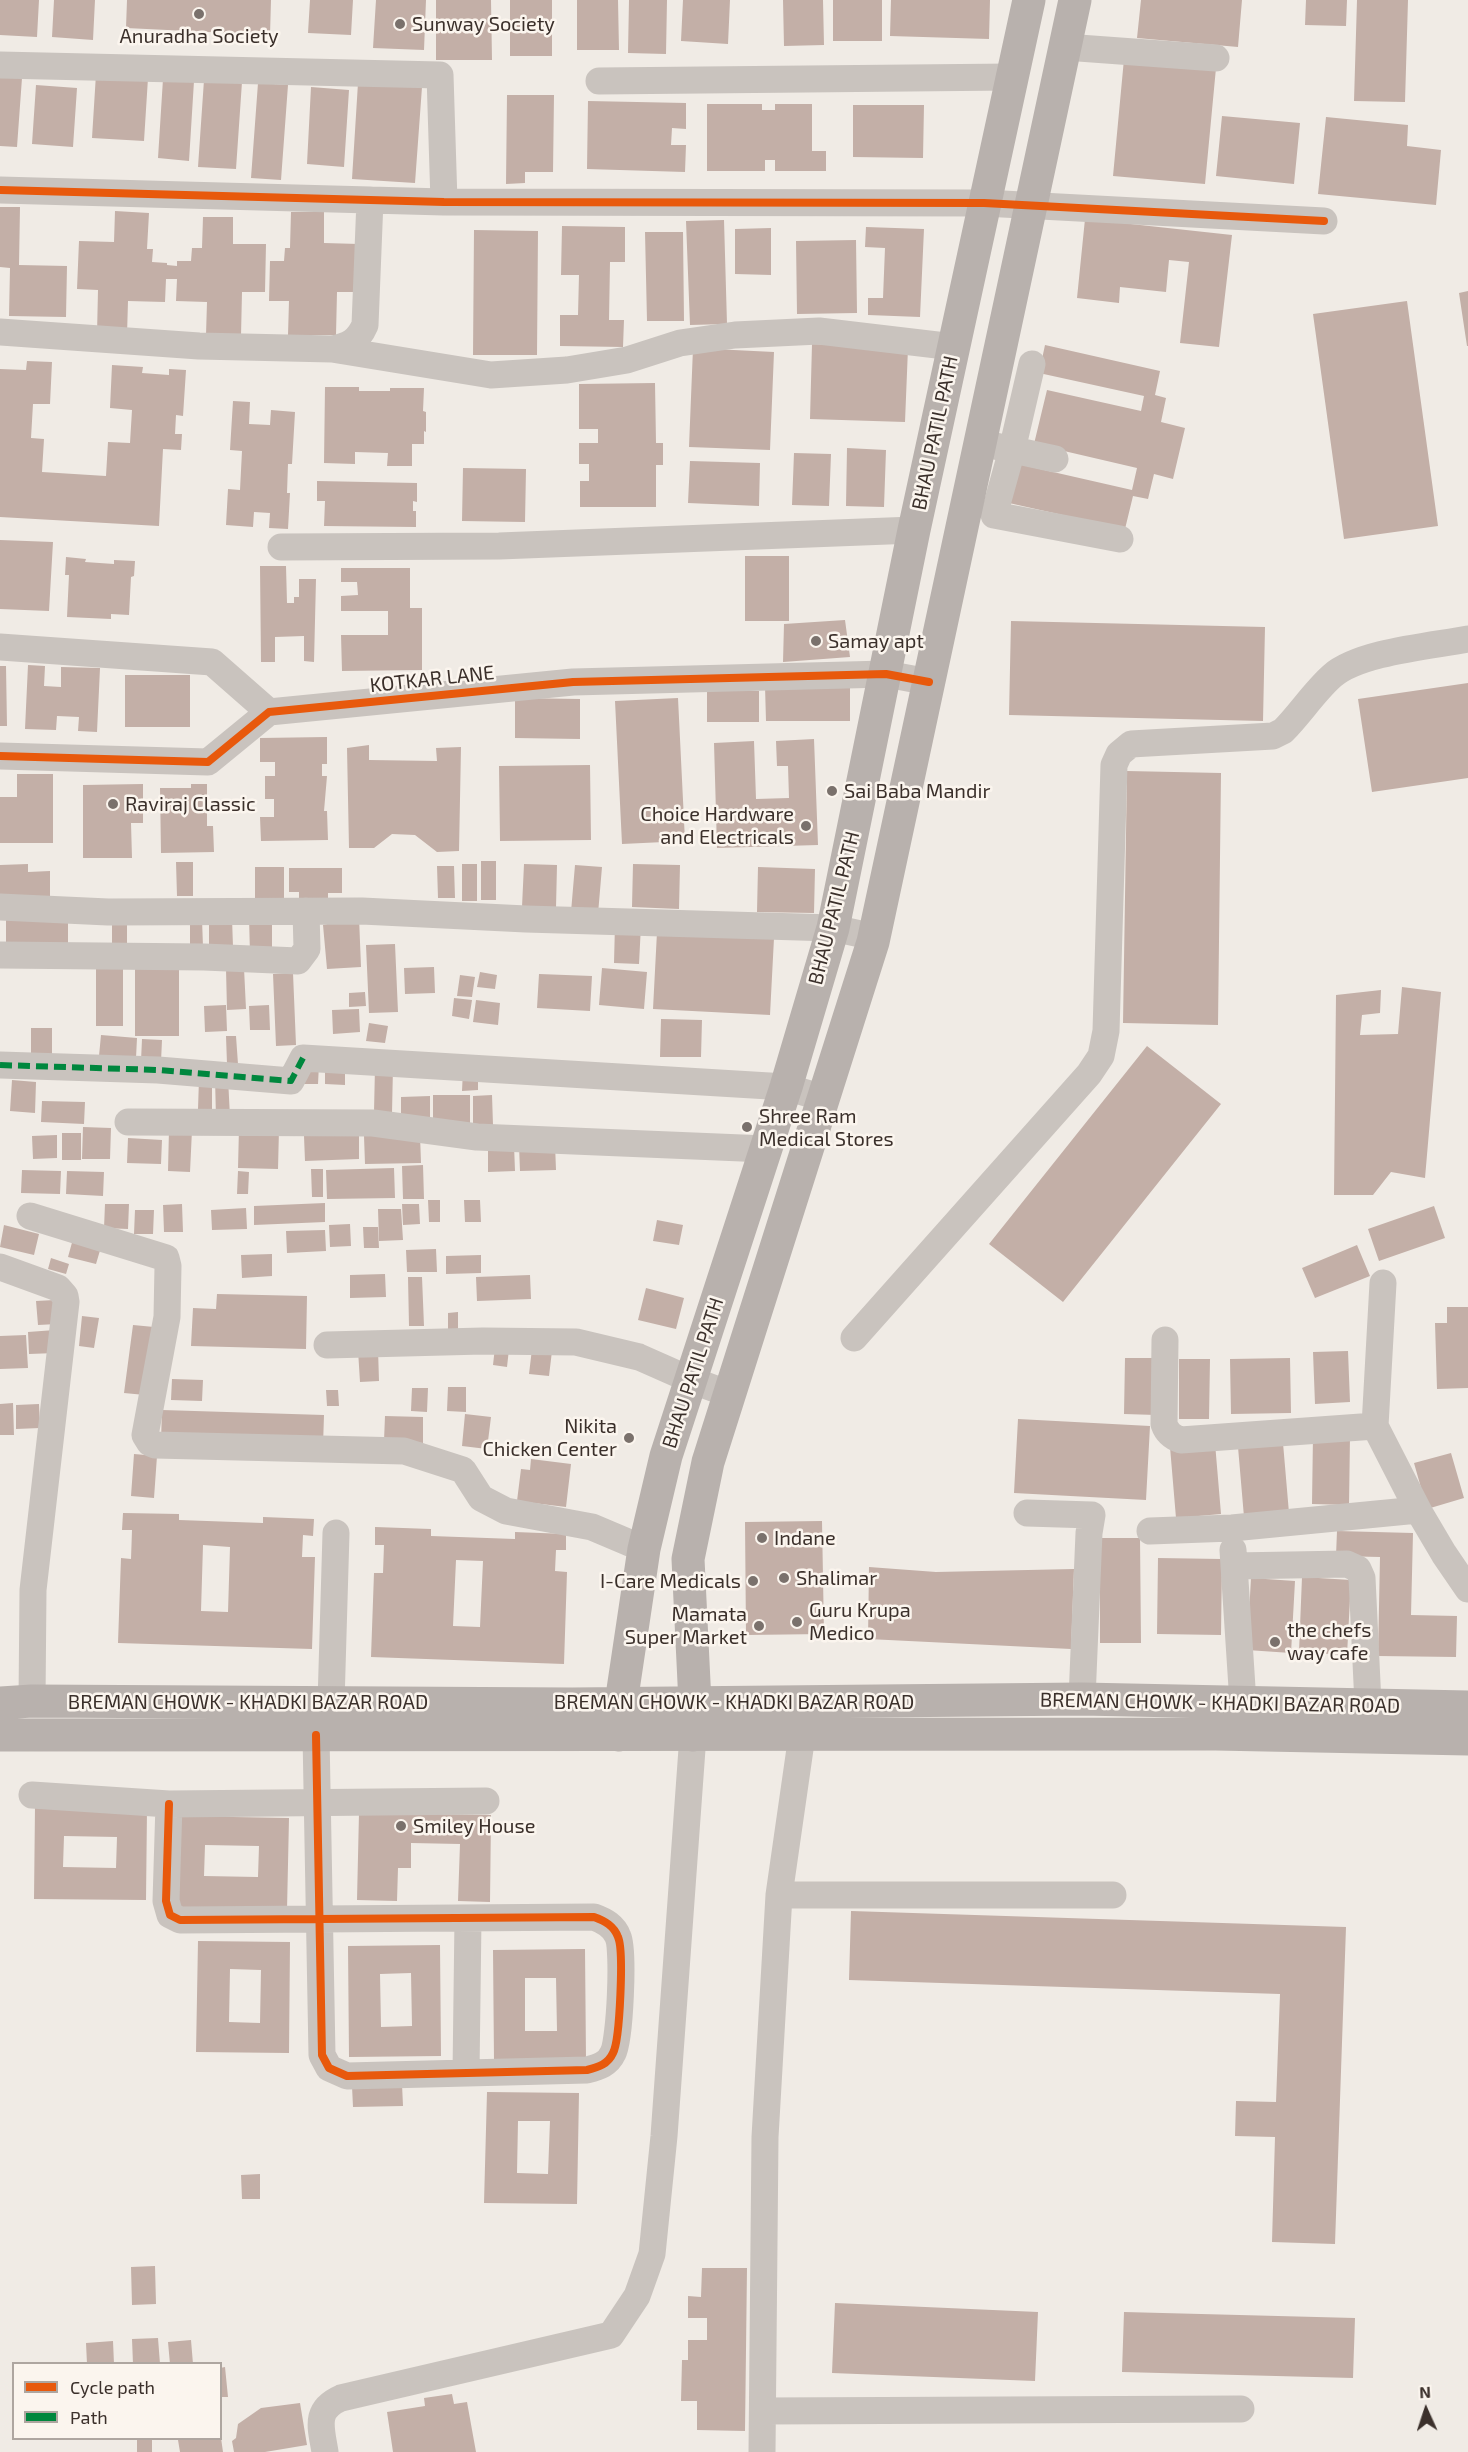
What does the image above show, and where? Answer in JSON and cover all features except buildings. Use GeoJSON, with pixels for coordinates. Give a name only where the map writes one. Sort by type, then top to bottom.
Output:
{"type":"FeatureCollection","features":[{"type":"Feature","properties":{"kind":"main road","name":"BHAU PATIL PATH"},"geometry":{"type":"LineString","coordinates":[[620,1719],[644,1549],[666,1456],[786,1087],[833,928],[914,530],[1029,0]]}},
{"type":"Feature","properties":{"kind":"main road","name":"BHAU PATIL PATH"},"geometry":{"type":"LineString","coordinates":[[693,1735],[695,1703],[688,1559],[708,1462],[874,937],[1076,0]]}},
{"type":"Feature","properties":{"kind":"main road"},"geometry":{"type":"LineString","coordinates":[[748,1204],[786,1215]]}},
{"type":"Feature","properties":{"kind":"main road","name":"BREMAN CHOWK - KHADKI BAZAR ROAD"},"geometry":{"type":"LineString","coordinates":[[0,1735],[316,1735],[620,1719],[695,1703],[1082,1699],[1468,1707]]}},
{"type":"Feature","properties":{"kind":"main road"},"geometry":{"type":"LineString","coordinates":[[32,1701],[34,1734]]}},
{"type":"Feature","properties":{"kind":"main road","name":"BREMAN CHOWK - KHADKI BAZAR ROAD"},"geometry":{"type":"LineString","coordinates":[[0,1703],[32,1701],[331,1703],[620,1719],[693,1735],[1215,1734],[1468,1739]]}},
{"type":"Feature","properties":{"kind":"street"},"geometry":{"type":"LineString","coordinates":[[1065,48],[1216,58]]}},
{"type":"Feature","properties":{"kind":"street"},"geometry":{"type":"LineString","coordinates":[[0,65],[440,75],[444,202]]}},
{"type":"Feature","properties":{"kind":"street"},"geometry":{"type":"LineString","coordinates":[[599,81],[1012,77]]}},
{"type":"Feature","properties":{"kind":"street"},"geometry":{"type":"LineString","coordinates":[[0,190],[444,202],[984,203],[1324,221]]}},
{"type":"Feature","properties":{"kind":"street"},"geometry":{"type":"LineString","coordinates":[[332,349],[355,342],[365,325],[370,200]]}},
{"type":"Feature","properties":{"kind":"street"},"geometry":{"type":"LineString","coordinates":[[0,332],[199,346],[332,349],[491,375],[567,370],[627,360],[680,343],[735,335],[819,331],[954,346]]}},
{"type":"Feature","properties":{"kind":"street"},"geometry":{"type":"LineString","coordinates":[[1032,364],[994,515],[1120,539]]}},
{"type":"Feature","properties":{"kind":"street"},"geometry":{"type":"LineString","coordinates":[[979,443],[1055,459]]}},
{"type":"Feature","properties":{"kind":"street"},"geometry":{"type":"LineString","coordinates":[[281,547],[499,546],[914,530]]}},
{"type":"Feature","properties":{"kind":"street"},"geometry":{"type":"LineString","coordinates":[[854,1338],[1089,1074],[1101,1056],[1106,1031],[1114,765],[1119,754],[1131,744],[1272,736],[1283,731],[1331,677],[1345,666],[1363,659],[1468,639]]}},
{"type":"Feature","properties":{"kind":"street"},"geometry":{"type":"LineString","coordinates":[[0,648],[212,662],[268,712],[208,762],[0,756]]}},
{"type":"Feature","properties":{"kind":"street","name":"KOTKAR LANE"},"geometry":{"type":"LineString","coordinates":[[268,712],[573,682],[886,674],[929,682]]}},
{"type":"Feature","properties":{"kind":"street"},"geometry":{"type":"LineString","coordinates":[[0,907],[108,912],[306,911],[833,928],[874,937]]}},
{"type":"Feature","properties":{"kind":"street"},"geometry":{"type":"LineString","coordinates":[[0,955],[204,957],[298,961],[307,949],[306,911]]}},
{"type":"Feature","properties":{"kind":"street"},"geometry":{"type":"LineString","coordinates":[[0,1065],[158,1070],[291,1081],[303,1058],[786,1087],[823,1098]]}},
{"type":"Feature","properties":{"kind":"street"},"geometry":{"type":"LineString","coordinates":[[128,1122],[373,1122],[477,1137],[766,1149]]}},
{"type":"Feature","properties":{"kind":"street"},"geometry":{"type":"LineString","coordinates":[[30,1216],[166,1258],[168,1266],[167,1317],[145,1435],[150,1443],[155,1445],[404,1451],[463,1470],[481,1498],[506,1511],[592,1527],[644,1549]]}},
{"type":"Feature","properties":{"kind":"street"},"geometry":{"type":"LineString","coordinates":[[0,1267],[58,1288],[65,1296],[66,1302],[33,1590],[32,1701]]}},
{"type":"Feature","properties":{"kind":"street"},"geometry":{"type":"LineString","coordinates":[[1383,1283],[1375,1426],[1418,1510],[1468,1589]]}},
{"type":"Feature","properties":{"kind":"street"},"geometry":{"type":"LineString","coordinates":[[1165,1340],[1164,1424],[1169,1434],[1175,1438],[1181,1440],[1375,1426]]}},
{"type":"Feature","properties":{"kind":"street"},"geometry":{"type":"LineString","coordinates":[[327,1345],[483,1341],[576,1342],[639,1357],[729,1394]]}},
{"type":"Feature","properties":{"kind":"street"},"geometry":{"type":"LineString","coordinates":[[1150,1532],[1232,1528],[1418,1510]]}},
{"type":"Feature","properties":{"kind":"street"},"geometry":{"type":"LineString","coordinates":[[1027,1514],[1092,1515],[1089,1533],[1082,1699]]}},
{"type":"Feature","properties":{"kind":"street"},"geometry":{"type":"LineString","coordinates":[[1232,1528],[1243,1703]]}},
{"type":"Feature","properties":{"kind":"street"},"geometry":{"type":"LineString","coordinates":[[331,1703],[336,1533]]}},
{"type":"Feature","properties":{"kind":"street"},"geometry":{"type":"LineString","coordinates":[[1234,1566],[1347,1564],[1358,1569],[1362,1578],[1368,1704]]}},
{"type":"Feature","properties":{"kind":"street"},"geometry":{"type":"LineString","coordinates":[[170,1804],[166,1901],[167,1908],[174,1918],[180,1920],[319,1920],[594,1917],[612,1927],[621,1947],[617,2042],[607,2062],[598,2068],[587,2070],[347,2076],[329,2068],[322,2055],[319,1920],[316,1735]]}},
{"type":"Feature","properties":{"kind":"street"},"geometry":{"type":"LineString","coordinates":[[325,2452],[320,2425],[325,2408],[333,2402],[611,2335],[637,2296],[652,2254],[664,2136],[693,1735]]}},
{"type":"Feature","properties":{"kind":"street"},"geometry":{"type":"LineString","coordinates":[[762,2452],[765,2137],[779,1895],[802,1735]]}},
{"type":"Feature","properties":{"kind":"street"},"geometry":{"type":"LineString","coordinates":[[32,1795],[170,1804],[486,1801]]}},
{"type":"Feature","properties":{"kind":"street"},"geometry":{"type":"LineString","coordinates":[[779,1895],[1113,1895]]}},
{"type":"Feature","properties":{"kind":"street"},"geometry":{"type":"LineString","coordinates":[[466,2073],[468,1918]]}},
{"type":"Feature","properties":{"kind":"street"},"geometry":{"type":"LineString","coordinates":[[764,2411],[1241,2409]]}},
{"type":"Feature","properties":{"kind":"marked path"},"geometry":{"type":"LineString","coordinates":[[0,1065],[158,1070],[291,1081],[303,1058]]}},
{"type":"Feature","properties":{"kind":"cycle path"},"geometry":{"type":"LineString","coordinates":[[0,190],[444,202],[984,203],[1324,221]]}},
{"type":"Feature","properties":{"kind":"cycle path"},"geometry":{"type":"LineString","coordinates":[[0,756],[208,762],[269,712],[573,682],[886,674],[929,682]]}},
{"type":"Feature","properties":{"kind":"cycle path"},"geometry":{"type":"LineString","coordinates":[[169,1804],[166,1901],[170,1915],[180,1920],[594,1917],[605,1922],[612,1927],[618,1937],[621,1959],[619,2014],[615,2045],[611,2057],[606,2062],[587,2070],[347,2076],[329,2068],[322,2055],[316,1735]]}},
{"type":"Feature","properties":{"kind":"place","name":"Anuradha Society"},"geometry":{"type":"Point","coordinates":[199,14]}},
{"type":"Feature","properties":{"kind":"place","name":"Sunway Society"},"geometry":{"type":"Point","coordinates":[400,24]}},
{"type":"Feature","properties":{"kind":"place","name":"Samay apt"},"geometry":{"type":"Point","coordinates":[816,641]}},
{"type":"Feature","properties":{"kind":"place","name":"Sai Baba Mandir"},"geometry":{"type":"Point","coordinates":[832,791]}},
{"type":"Feature","properties":{"kind":"place","name":"Raviraj Classic"},"geometry":{"type":"Point","coordinates":[113,804]}},
{"type":"Feature","properties":{"kind":"place","name":"Choice Hardware and Electricals"},"geometry":{"type":"Point","coordinates":[806,826]}},
{"type":"Feature","properties":{"kind":"place","name":"Shree Ram Medical Stores"},"geometry":{"type":"Point","coordinates":[747,1127]}},
{"type":"Feature","properties":{"kind":"place","name":"Nikita Chicken Center"},"geometry":{"type":"Point","coordinates":[629,1438]}},
{"type":"Feature","properties":{"kind":"place","name":"Indane"},"geometry":{"type":"Point","coordinates":[762,1538]}},
{"type":"Feature","properties":{"kind":"place","name":"Shalimar"},"geometry":{"type":"Point","coordinates":[784,1578]}},
{"type":"Feature","properties":{"kind":"place","name":"I-Care Medicals"},"geometry":{"type":"Point","coordinates":[753,1581]}},
{"type":"Feature","properties":{"kind":"place","name":"Guru Krupa Medico"},"geometry":{"type":"Point","coordinates":[797,1622]}},
{"type":"Feature","properties":{"kind":"place","name":"Mamata Super Market"},"geometry":{"type":"Point","coordinates":[759,1626]}},
{"type":"Feature","properties":{"kind":"place","name":"the chefs way cafe"},"geometry":{"type":"Point","coordinates":[1275,1642]}},
{"type":"Feature","properties":{"kind":"place","name":"Smiley House"},"geometry":{"type":"Point","coordinates":[401,1826]}}]}
